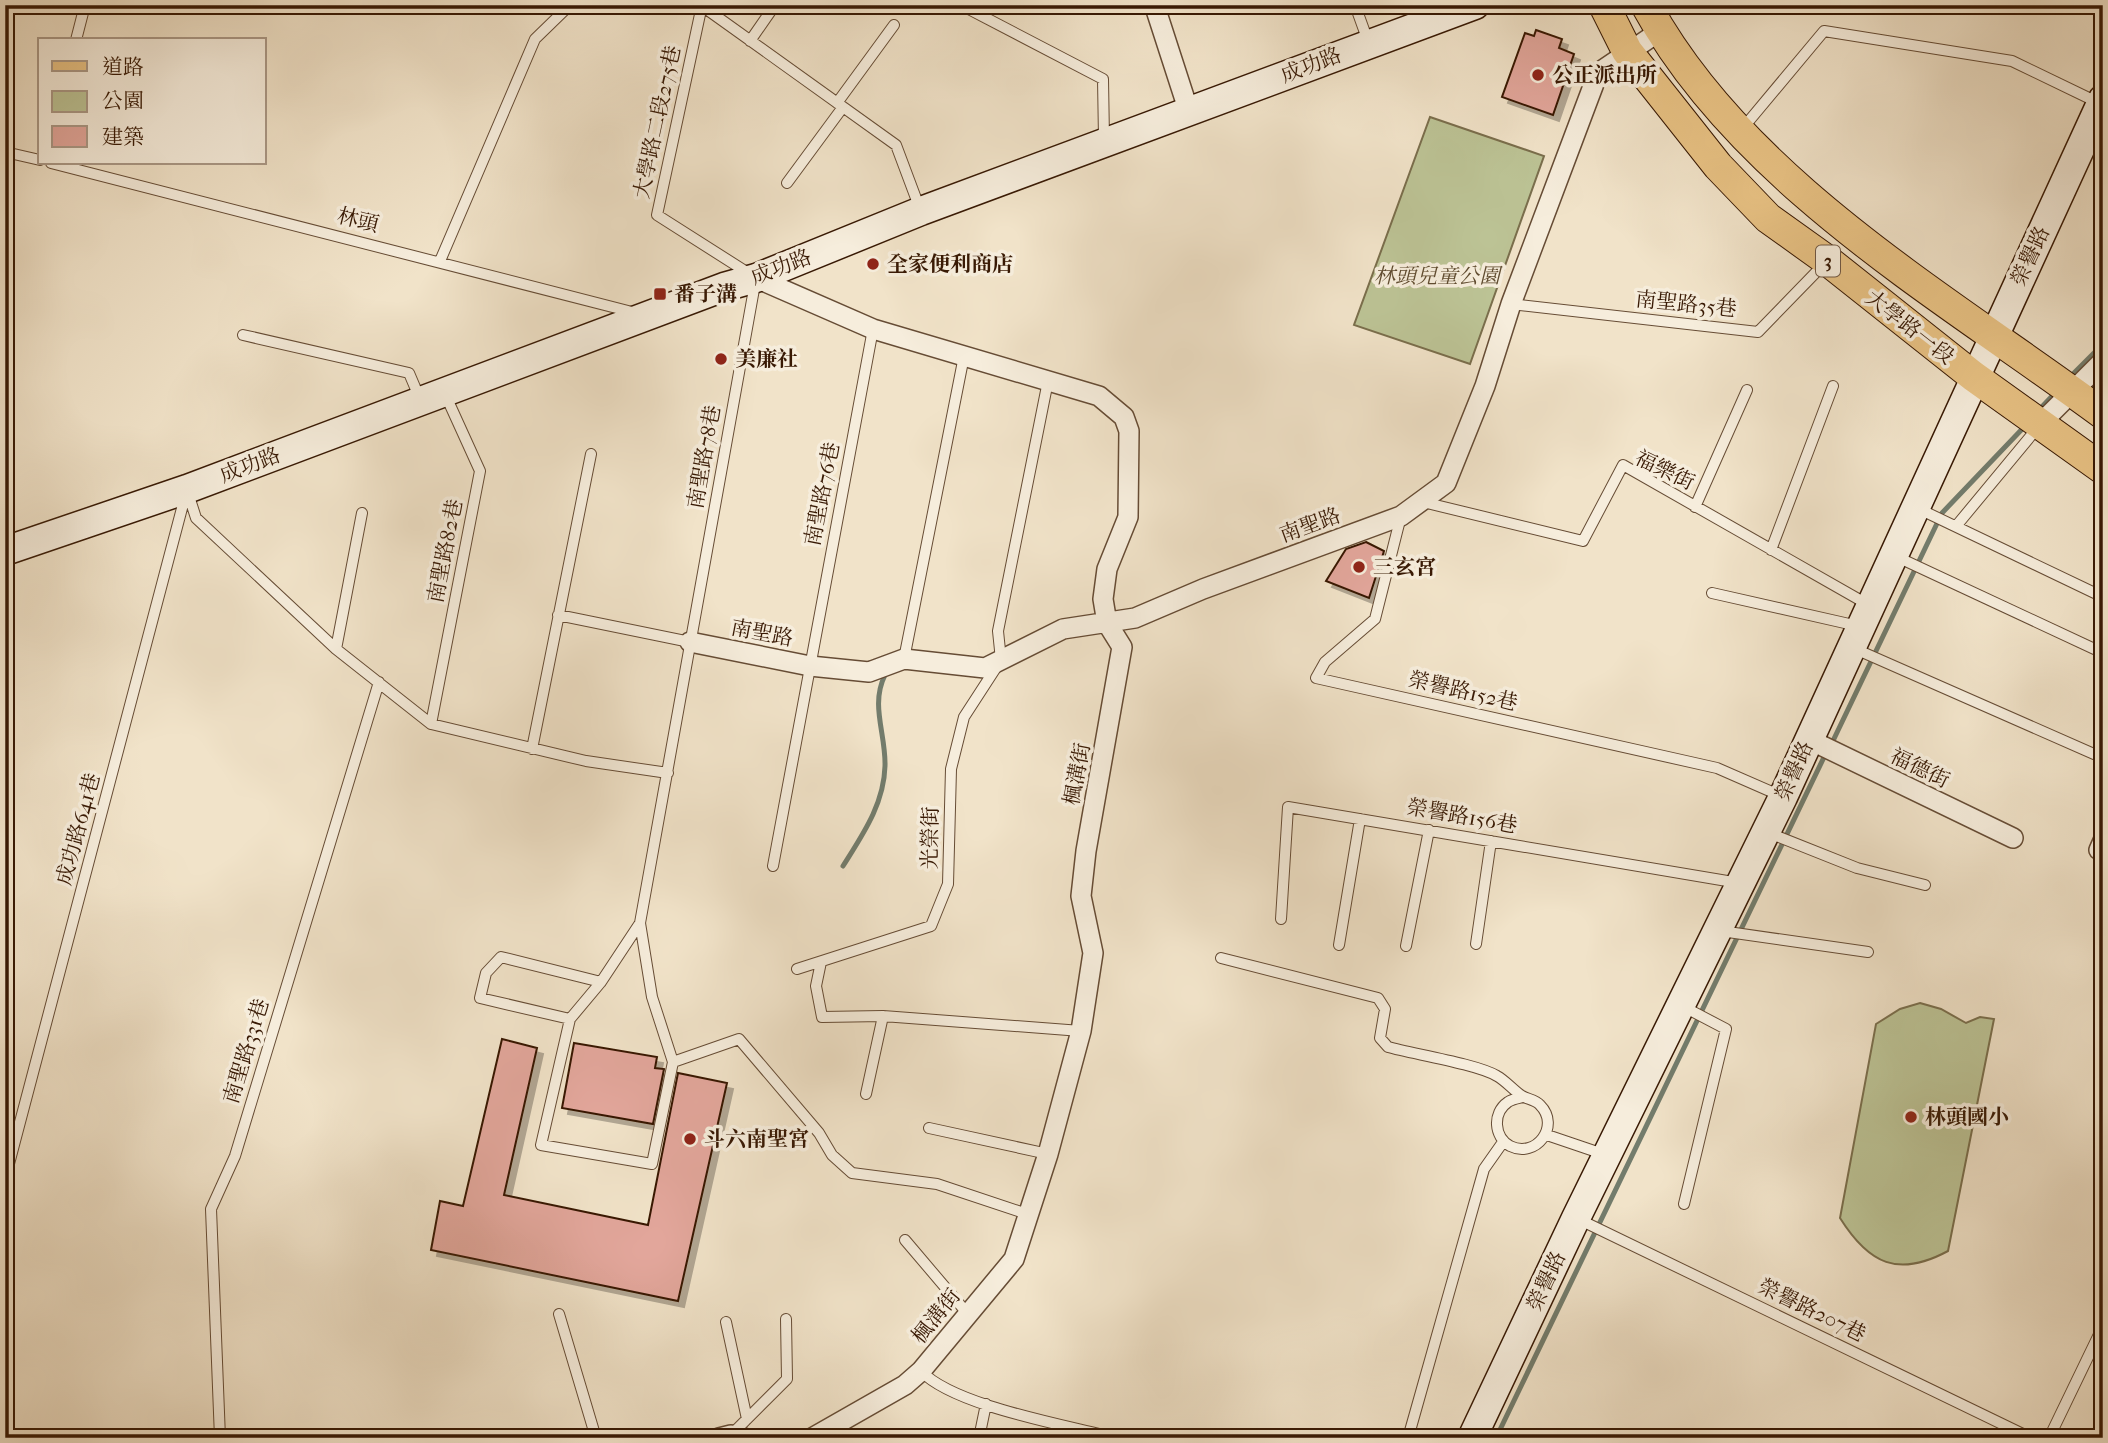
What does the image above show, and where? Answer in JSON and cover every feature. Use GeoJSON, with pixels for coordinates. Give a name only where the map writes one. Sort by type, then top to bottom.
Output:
{"type":"FeatureCollection","features":[{"type":"Feature","properties":{"kind":"main road","name":"成功路"},"geometry":{"type":"LineString","coordinates":[[5,551],[187,489],[724,286],[756,278],[921,211],[1475,5]]}},
{"type":"Feature","properties":{"kind":"main road","name":"大學路一段"},"geometry":{"type":"LineString","coordinates":[[1604,5],[1627,51],[1718,166],[1768,218],[1828,261],[1973,376],[2103,468]]}},
{"type":"Feature","properties":{"kind":"main road","name":"大學路一段"},"geometry":{"type":"LineString","coordinates":[[1646,5],[1660,32],[1741,131],[1818,205],[1992,336],[2093,375],[2103,414]]}},
{"type":"Feature","properties":{"kind":"main road","name":"榮譽路"},"geometry":{"type":"LineString","coordinates":[[1472,1438],[1576,1217],[1783,797],[1916,508],[1973,376],[2102,102]]}},
{"type":"Feature","properties":{"kind":"street"},"geometry":{"type":"LineString","coordinates":[[1158,5],[1156,10],[1189,113]]}},
{"type":"Feature","properties":{"kind":"street","name":"南聖路"},"geometry":{"type":"LineString","coordinates":[[690,642],[810,666],[869,672],[904,659],[985,668],[1063,629],[1135,618],[1202,589],[1401,516],[1446,483],[1485,386],[1511,304],[1598,73],[1627,51],[1660,32]]}},
{"type":"Feature","properties":{"kind":"street","name":"楓溝街"},"geometry":{"type":"LineString","coordinates":[[756,278],[873,329],[1099,396],[1124,417],[1129,431],[1128,517],[1107,569],[1103,599],[1107,623],[1122,647],[1081,896],[1093,953],[1081,1031],[1030,1216],[1014,1259],[921,1371],[905,1385],[811,1438]]}},
{"type":"Feature","properties":{"kind":"street"},"geometry":{"type":"LineString","coordinates":[[2041,423],[2093,375]]}},
{"type":"Feature","properties":{"kind":"street","name":"福德街"},"geometry":{"type":"LineString","coordinates":[[1808,739],[2013,838]]}},
{"type":"Feature","properties":{"kind":"street"},"geometry":{"type":"LineString","coordinates":[[2103,841],[2099,850],[2103,852]]}},
{"type":"Feature","properties":{"kind":"lane"},"geometry":{"type":"LineString","coordinates":[[77,38],[85,5]]}},
{"type":"Feature","properties":{"kind":"lane"},"geometry":{"type":"LineString","coordinates":[[440,261],[535,39],[570,5]]}},
{"type":"Feature","properties":{"kind":"lane"},"geometry":{"type":"LineString","coordinates":[[750,41],[775,5]]}},
{"type":"Feature","properties":{"kind":"lane"},"geometry":{"type":"LineString","coordinates":[[961,5],[1102,79],[1104,145]]}},
{"type":"Feature","properties":{"kind":"lane"},"geometry":{"type":"LineString","coordinates":[[1356,5],[1369,43]]}},
{"type":"Feature","properties":{"kind":"lane"},"geometry":{"type":"LineString","coordinates":[[702,6],[896,145],[921,211]]}},
{"type":"Feature","properties":{"kind":"lane","name":"大學路二段275巷"},"geometry":{"type":"LineString","coordinates":[[702,6],[657,215],[756,278]]}},
{"type":"Feature","properties":{"kind":"lane"},"geometry":{"type":"LineString","coordinates":[[788,183],[894,25]]}},
{"type":"Feature","properties":{"kind":"lane"},"geometry":{"type":"LineString","coordinates":[[1741,131],[1824,31],[2012,61],[2102,102]]}},
{"type":"Feature","properties":{"kind":"lane"},"geometry":{"type":"LineString","coordinates":[[5,152],[38,160]]}},
{"type":"Feature","properties":{"kind":"lane","name":"林頭"},"geometry":{"type":"LineString","coordinates":[[55,164],[440,261],[617,310],[654,314]]}},
{"type":"Feature","properties":{"kind":"lane","name":"南聖路35巷"},"geometry":{"type":"LineString","coordinates":[[1511,304],[1758,332],[1828,261]]}},
{"type":"Feature","properties":{"kind":"lane","name":"南聖路78巷"},"geometry":{"type":"LineString","coordinates":[[640,923],[756,278]]}},
{"type":"Feature","properties":{"kind":"lane","name":"南聖路76巷"},"geometry":{"type":"LineString","coordinates":[[773,866],[873,329]]}},
{"type":"Feature","properties":{"kind":"lane","name":"南聖路82巷"},"geometry":{"type":"LineString","coordinates":[[243,335],[410,373],[432,395],[480,471],[431,724]]}},
{"type":"Feature","properties":{"kind":"lane"},"geometry":{"type":"LineString","coordinates":[[904,659],[964,356]]}},
{"type":"Feature","properties":{"kind":"lane"},"geometry":{"type":"LineString","coordinates":[[1000,660],[999,631],[1048,381]]}},
{"type":"Feature","properties":{"kind":"lane"},"geometry":{"type":"LineString","coordinates":[[1771,550],[1833,386]]}},
{"type":"Feature","properties":{"kind":"lane"},"geometry":{"type":"LineString","coordinates":[[1695,507],[1747,390]]}},
{"type":"Feature","properties":{"kind":"lane"},"geometry":{"type":"LineString","coordinates":[[1957,526],[2041,423]]}},
{"type":"Feature","properties":{"kind":"lane"},"geometry":{"type":"LineString","coordinates":[[532,749],[591,454]]}},
{"type":"Feature","properties":{"kind":"lane","name":"福樂街"},"geometry":{"type":"LineString","coordinates":[[1421,501],[1583,541],[1623,465],[1771,550],[1862,627]]}},
{"type":"Feature","properties":{"kind":"lane"},"geometry":{"type":"LineString","coordinates":[[187,489],[196,518],[336,649],[431,724],[586,761],[668,773]]}},
{"type":"Feature","properties":{"kind":"lane","name":"成功路641巷"},"geometry":{"type":"LineString","coordinates":[[5,1179],[187,489]]}},
{"type":"Feature","properties":{"kind":"lane"},"geometry":{"type":"LineString","coordinates":[[1916,508],[2103,597]]}},
{"type":"Feature","properties":{"kind":"lane"},"geometry":{"type":"LineString","coordinates":[[336,649],[362,513]]}},
{"type":"Feature","properties":{"kind":"lane","name":"榮譽路152巷"},"geometry":{"type":"LineString","coordinates":[[1401,516],[1375,619],[1325,662],[1316,678],[1717,768],[1783,797]]}},
{"type":"Feature","properties":{"kind":"lane"},"geometry":{"type":"LineString","coordinates":[[1894,556],[2103,653]]}},
{"type":"Feature","properties":{"kind":"lane"},"geometry":{"type":"LineString","coordinates":[[1712,593],[1862,627],[2103,758]]}},
{"type":"Feature","properties":{"kind":"lane"},"geometry":{"type":"LineString","coordinates":[[558,615],[690,642]]}},
{"type":"Feature","properties":{"kind":"lane","name":"光榮街"},"geometry":{"type":"LineString","coordinates":[[797,969],[931,926],[948,884],[951,769],[964,717],[1000,660]]}},
{"type":"Feature","properties":{"kind":"lane","name":"南聖路331巷"},"geometry":{"type":"LineString","coordinates":[[220,1438],[211,1209],[234,1156],[379,682]]}},
{"type":"Feature","properties":{"kind":"lane","name":"榮譽路156巷"},"geometry":{"type":"LineString","coordinates":[[1281,919],[1288,807],[1740,883]]}},
{"type":"Feature","properties":{"kind":"lane"},"geometry":{"type":"LineString","coordinates":[[1339,945],[1360,819]]}},
{"type":"Feature","properties":{"kind":"lane"},"geometry":{"type":"LineString","coordinates":[[1406,946],[1429,830]]}},
{"type":"Feature","properties":{"kind":"lane"},"geometry":{"type":"LineString","coordinates":[[1766,832],[1857,868],[1925,885]]}},
{"type":"Feature","properties":{"kind":"lane"},"geometry":{"type":"LineString","coordinates":[[1476,944],[1491,841]]}},
{"type":"Feature","properties":{"kind":"lane"},"geometry":{"type":"LineString","coordinates":[[640,923],[652,997],[673,1062],[652,1164],[541,1145],[570,1019],[601,982],[640,923]]}},
{"type":"Feature","properties":{"kind":"lane"},"geometry":{"type":"LineString","coordinates":[[1717,930],[1868,952]]}},
{"type":"Feature","properties":{"kind":"lane"},"geometry":{"type":"LineString","coordinates":[[570,1019],[480,998],[486,973],[501,957],[601,982]]}},
{"type":"Feature","properties":{"kind":"lane"},"geometry":{"type":"LineString","coordinates":[[1221,958],[1378,998],[1385,1009],[1380,1038],[1388,1047],[1496,1075],[1523,1097],[1539,1103],[1548,1118],[1547,1135],[1535,1147],[1518,1150],[1503,1142],[1496,1128],[1499,1113],[1508,1101],[1523,1097]]}},
{"type":"Feature","properties":{"kind":"lane"},"geometry":{"type":"LineString","coordinates":[[821,961],[816,986],[822,1017],[883,1016],[1081,1031]]}},
{"type":"Feature","properties":{"kind":"lane"},"geometry":{"type":"LineString","coordinates":[[1680,1006],[1726,1029],[1684,1204]]}},
{"type":"Feature","properties":{"kind":"lane"},"geometry":{"type":"LineString","coordinates":[[866,1094],[883,1016]]}},
{"type":"Feature","properties":{"kind":"lane"},"geometry":{"type":"LineString","coordinates":[[673,1062],[739,1039],[819,1133],[832,1155],[852,1173],[937,1184],[1030,1216]]}},
{"type":"Feature","properties":{"kind":"lane"},"geometry":{"type":"LineString","coordinates":[[929,1128],[1048,1154]]}},
{"type":"Feature","properties":{"kind":"lane"},"geometry":{"type":"LineString","coordinates":[[1547,1135],[1607,1155]]}},
{"type":"Feature","properties":{"kind":"lane"},"geometry":{"type":"LineString","coordinates":[[1408,1438],[1484,1169],[1503,1142]]}},
{"type":"Feature","properties":{"kind":"lane","name":"榮譽路207巷"},"geometry":{"type":"LineString","coordinates":[[1576,1217],[2031,1438]]}},
{"type":"Feature","properties":{"kind":"lane"},"geometry":{"type":"LineString","coordinates":[[905,1240],[967,1313]]}},
{"type":"Feature","properties":{"kind":"lane"},"geometry":{"type":"LineString","coordinates":[[559,1314],[596,1438]]}},
{"type":"Feature","properties":{"kind":"lane"},"geometry":{"type":"LineString","coordinates":[[735,1432],[787,1379],[786,1319]]}},
{"type":"Feature","properties":{"kind":"lane"},"geometry":{"type":"LineString","coordinates":[[726,1322],[735,1432]]}},
{"type":"Feature","properties":{"kind":"lane"},"geometry":{"type":"LineString","coordinates":[[2049,1438],[2103,1326]]}},
{"type":"Feature","properties":{"kind":"lane"},"geometry":{"type":"LineString","coordinates":[[921,1371],[931,1382],[986,1404],[1115,1438]]}},
{"type":"Feature","properties":{"kind":"lane"},"geometry":{"type":"LineString","coordinates":[[979,1438],[986,1404]]}},
{"type":"Feature","properties":{"kind":"green space","name":"林頭兒童公園"},"geometry":{"type":"Polygon","coordinates":[[[1430,117],[1544,156],[1470,364],[1354,325],[1430,117]]]}},
{"type":"Feature","properties":{"kind":"green space"},"geometry":{"type":"Polygon","coordinates":[[[1920,1003],[1941,1009],[1966,1023],[1980,1017],[1994,1019],[1948,1251],[1914,1264],[1900,1265],[1874,1256],[1851,1234],[1840,1218],[1876,1024],[1900,1009],[1920,1003]]]}},
{"type":"Feature","properties":{"kind":"building","name":"公正派出所"},"geometry":{"type":"Polygon","coordinates":[[[1536,30],[1562,39],[1559,48],[1574,54],[1553,115],[1502,97],[1525,33],[1534,36],[1536,30]]]}},
{"type":"Feature","properties":{"kind":"building","name":"三玄宮"},"geometry":{"type":"Polygon","coordinates":[[[1366,542],[1384,551],[1369,598],[1326,581],[1346,549],[1366,542]]]}},
{"type":"Feature","properties":{"kind":"building","name":"斗六南聖宮"},"geometry":{"type":"Polygon","coordinates":[[[502,1039],[537,1048],[504,1195],[648,1225],[678,1073],[727,1083],[678,1301],[431,1250],[440,1201],[463,1206],[502,1039]]]}},
{"type":"Feature","properties":{"kind":"building"},"geometry":{"type":"Polygon","coordinates":[[[574,1043],[657,1057],[655,1068],[664,1069],[653,1124],[562,1108],[574,1043]]]}},
{"type":"Feature","properties":{"kind":"waterway"},"geometry":{"type":"LineString","coordinates":[[2068,379],[2103,344]]}},
{"type":"Feature","properties":{"kind":"waterway"},"geometry":{"type":"LineString","coordinates":[[2037,412],[2057,391]]}},
{"type":"Feature","properties":{"kind":"waterway"},"geometry":{"type":"LineString","coordinates":[[1831,745],[1942,513],[2026,425]]}},
{"type":"Feature","properties":{"kind":"waterway"},"geometry":{"type":"LineString","coordinates":[[843,866],[877,806],[884,780],[885,754],[879,697],[885,675]]}},
{"type":"Feature","properties":{"kind":"waterway"},"geometry":{"type":"LineString","coordinates":[[1496,1438],[1826,753]]}},
{"type":"Feature","properties":{"kind":"place","name":"公正派出所"},"geometry":{"type":"Point","coordinates":[1538,75]}},
{"type":"Feature","properties":{"kind":"place","name":"全家便利商店"},"geometry":{"type":"Point","coordinates":[873,264]}},
{"type":"Feature","properties":{"kind":"place","name":"番子溝"},"geometry":{"type":"Point","coordinates":[660,294]}},
{"type":"Feature","properties":{"kind":"place","name":"美廉社"},"geometry":{"type":"Point","coordinates":[721,359]}},
{"type":"Feature","properties":{"kind":"place","name":"三玄宮"},"geometry":{"type":"Point","coordinates":[1359,567]}},
{"type":"Feature","properties":{"kind":"place","name":"林頭國小"},"geometry":{"type":"Point","coordinates":[1911,1117]}},
{"type":"Feature","properties":{"kind":"place","name":"斗六南聖宮"},"geometry":{"type":"Point","coordinates":[690,1139]}}]}
